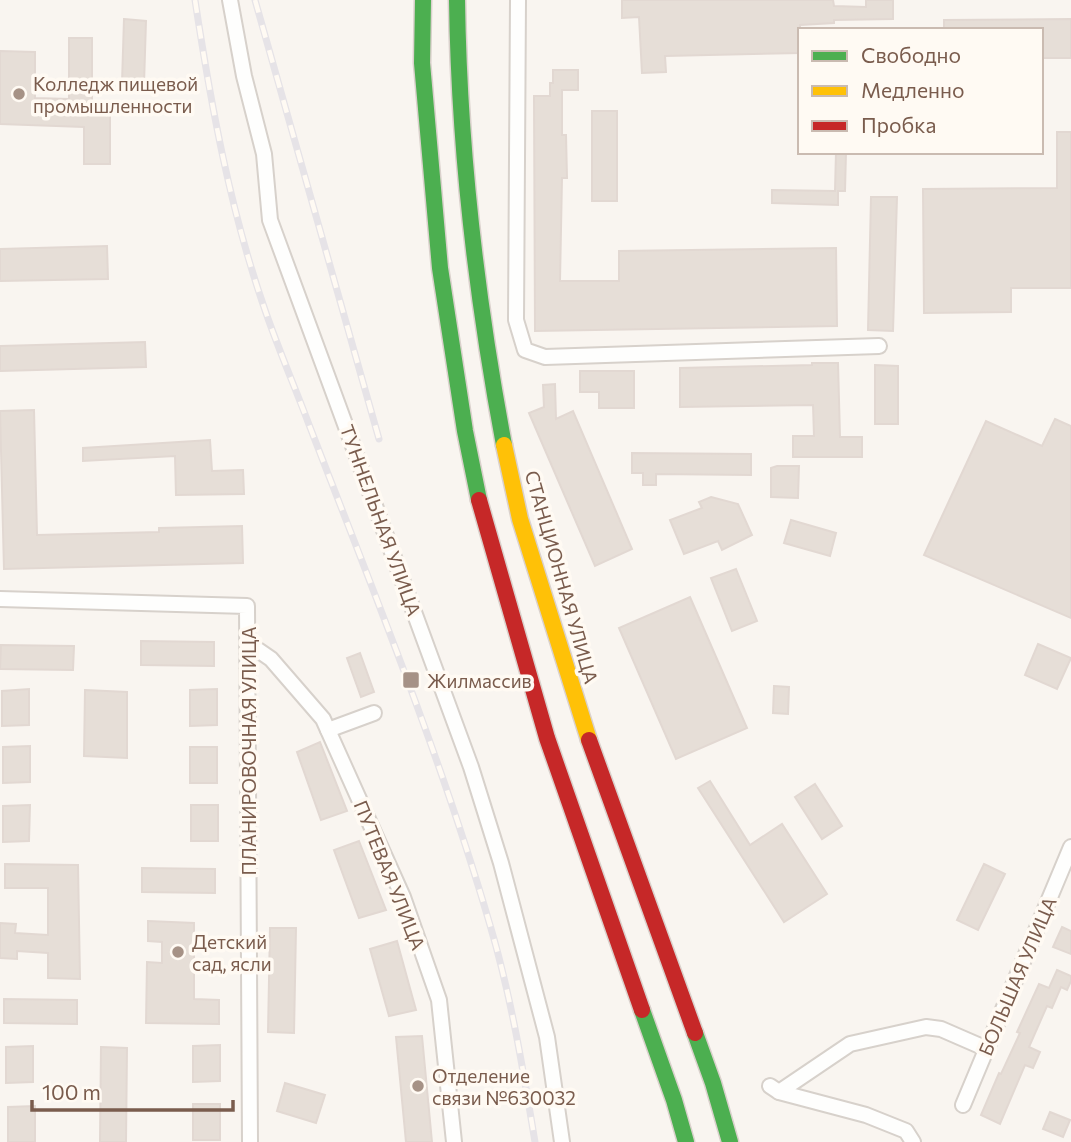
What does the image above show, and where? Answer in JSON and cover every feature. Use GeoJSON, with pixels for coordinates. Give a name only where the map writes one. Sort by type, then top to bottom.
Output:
{"type":"FeatureCollection","features":[{"type":"Feature","properties":{"kind":"main road"},"geometry":{"type":"LineString","coordinates":[[423,0],[422,63],[440,268],[465,431],[484,523],[547,738],[674,1100],[686,1142]]}},
{"type":"Feature","properties":{"kind":"main road","name":"СТАНЦИОННАЯ УЛИЦА"},"geometry":{"type":"LineString","coordinates":[[457,0],[457,57],[472,262],[482,331],[519,516],[583,726],[713,1083],[730,1142]]}},
{"type":"Feature","properties":{"kind":"street","name":"ТУННЕЛЬНАЯ УЛИЦА"},"geometry":{"type":"LineString","coordinates":[[230,0],[244,76],[264,154],[270,220],[471,767],[501,863],[547,1037],[562,1142]]}},
{"type":"Feature","properties":{"kind":"street"},"geometry":{"type":"LineString","coordinates":[[518,0],[516,320],[525,350],[545,357],[879,346]]}},
{"type":"Feature","properties":{"kind":"street","name":"ПЛАНИРОВОЧНАЯ УЛИЦА"},"geometry":{"type":"LineString","coordinates":[[0,599],[247,606],[250,1142]]}},
{"type":"Feature","properties":{"kind":"street","name":"ПУТЕВАЯ УЛИЦА"},"geometry":{"type":"LineString","coordinates":[[248,643],[271,659],[323,719],[402,897],[439,1000],[454,1142]]}},
{"type":"Feature","properties":{"kind":"street"},"geometry":{"type":"LineString","coordinates":[[328,730],[374,713]]}},
{"type":"Feature","properties":{"kind":"street","name":"БОЛЬШАЯ УЛИЦА"},"geometry":{"type":"LineString","coordinates":[[963,1105],[1071,847]]}},
{"type":"Feature","properties":{"kind":"street"},"geometry":{"type":"LineString","coordinates":[[913,1142],[906,1131],[866,1115],[774,1089],[850,1044],[926,1027],[941,1029],[986,1049]]}},
{"type":"Feature","properties":{"kind":"building"},"geometry":{"type":"Polygon","coordinates":[[[622,0],[833,0],[834,6],[866,7],[866,0],[893,0],[893,19],[834,20],[834,23],[800,25],[798,53],[665,56],[666,72],[642,73],[639,17],[622,18],[622,0]]]}},
{"type":"Feature","properties":{"kind":"building"},"geometry":{"type":"Polygon","coordinates":[[[124,19],[146,21],[144,84],[122,83],[124,19]]]}},
{"type":"Feature","properties":{"kind":"building"},"geometry":{"type":"Polygon","coordinates":[[[1071,19],[1071,58],[1043,58],[1043,28],[944,28],[944,20],[1071,19]]]}},
{"type":"Feature","properties":{"kind":"building"},"geometry":{"type":"Polygon","coordinates":[[[69,38],[92,38],[92,103],[110,104],[110,164],[84,164],[84,127],[0,124],[0,51],[35,52],[35,98],[69,99],[69,38]]]}},
{"type":"Feature","properties":{"kind":"building"},"geometry":{"type":"Polygon","coordinates":[[[553,70],[578,70],[578,90],[562,90],[562,135],[566,135],[567,178],[562,178],[560,281],[619,281],[619,251],[836,248],[837,326],[535,331],[534,96],[550,96],[553,70]]]}},
{"type":"Feature","properties":{"kind":"building"},"geometry":{"type":"Polygon","coordinates":[[[592,111],[617,111],[617,201],[592,201],[592,111]]]}},
{"type":"Feature","properties":{"kind":"building"},"geometry":{"type":"Polygon","coordinates":[[[1057,132],[1071,132],[1071,288],[1011,288],[1011,312],[924,313],[923,189],[1057,188],[1057,132]]]}},
{"type":"Feature","properties":{"kind":"building"},"geometry":{"type":"Polygon","coordinates":[[[836,154],[846,154],[845,191],[838,191],[838,205],[772,203],[772,190],[835,191],[836,154]]]}},
{"type":"Feature","properties":{"kind":"building"},"geometry":{"type":"Polygon","coordinates":[[[871,197],[897,197],[893,331],[868,330],[871,197]]]}},
{"type":"Feature","properties":{"kind":"building"},"geometry":{"type":"Polygon","coordinates":[[[107,246],[108,279],[0,281],[0,249],[107,246]]]}},
{"type":"Feature","properties":{"kind":"building"},"geometry":{"type":"Polygon","coordinates":[[[145,342],[146,367],[0,371],[0,346],[145,342]]]}},
{"type":"Feature","properties":{"kind":"building"},"geometry":{"type":"Polygon","coordinates":[[[838,363],[840,437],[862,437],[862,457],[793,457],[793,436],[814,436],[813,405],[680,407],[680,368],[838,363]]]}},
{"type":"Feature","properties":{"kind":"building"},"geometry":{"type":"Polygon","coordinates":[[[875,365],[898,366],[898,424],[875,424],[875,365]]]}},
{"type":"Feature","properties":{"kind":"building"},"geometry":{"type":"Polygon","coordinates":[[[580,371],[634,371],[634,408],[599,408],[599,392],[580,392],[580,371]]]}},
{"type":"Feature","properties":{"kind":"building"},"geometry":{"type":"Polygon","coordinates":[[[555,384],[556,419],[573,411],[632,549],[595,566],[529,413],[544,407],[543,385],[555,384]]]}},
{"type":"Feature","properties":{"kind":"building"},"geometry":{"type":"Polygon","coordinates":[[[34,410],[37,535],[159,532],[159,528],[242,526],[243,563],[4,569],[0,411],[34,410]]]}},
{"type":"Feature","properties":{"kind":"building"},"geometry":{"type":"Polygon","coordinates":[[[1055,419],[1071,426],[1071,618],[924,555],[986,421],[1042,446],[1055,419]]]}},
{"type":"Feature","properties":{"kind":"building"},"geometry":{"type":"Polygon","coordinates":[[[210,440],[212,471],[243,470],[244,494],[176,495],[175,456],[83,461],[83,448],[210,440]]]}},
{"type":"Feature","properties":{"kind":"building"},"geometry":{"type":"Polygon","coordinates":[[[632,453],[751,454],[751,475],[656,474],[656,485],[643,485],[643,473],[632,473],[632,453]]]}},
{"type":"Feature","properties":{"kind":"building"},"geometry":{"type":"Polygon","coordinates":[[[799,466],[798,498],[771,497],[771,468],[799,466]]]}},
{"type":"Feature","properties":{"kind":"building"},"geometry":{"type":"Polygon","coordinates":[[[711,497],[738,504],[752,535],[722,550],[718,541],[684,554],[670,520],[702,508],[699,502],[711,497]]]}},
{"type":"Feature","properties":{"kind":"building"},"geometry":{"type":"Polygon","coordinates":[[[791,520],[836,533],[830,556],[784,543],[791,520]]]}},
{"type":"Feature","properties":{"kind":"building"},"geometry":{"type":"Polygon","coordinates":[[[736,569],[757,621],[732,631],[711,578],[736,569]]]}},
{"type":"Feature","properties":{"kind":"building"},"geometry":{"type":"Polygon","coordinates":[[[690,597],[747,728],[676,759],[619,628],[690,597]]]}},
{"type":"Feature","properties":{"kind":"building"},"geometry":{"type":"Polygon","coordinates":[[[141,641],[214,642],[214,666],[141,665],[141,641]]]}},
{"type":"Feature","properties":{"kind":"building"},"geometry":{"type":"Polygon","coordinates":[[[1038,644],[1071,658],[1057,689],[1025,675],[1038,644]]]}},
{"type":"Feature","properties":{"kind":"building"},"geometry":{"type":"Polygon","coordinates":[[[1,645],[74,646],[73,670],[0,669],[1,645]]]}},
{"type":"Feature","properties":{"kind":"building"},"geometry":{"type":"Polygon","coordinates":[[[360,653],[374,692],[361,697],[347,658],[360,653]]]}},
{"type":"Feature","properties":{"kind":"building"},"geometry":{"type":"Polygon","coordinates":[[[774,686],[789,687],[788,714],[773,713],[774,686]]]}},
{"type":"Feature","properties":{"kind":"building"},"geometry":{"type":"Polygon","coordinates":[[[29,689],[29,725],[2,726],[2,691],[29,689]]]}},
{"type":"Feature","properties":{"kind":"building"},"geometry":{"type":"Polygon","coordinates":[[[217,689],[217,725],[190,726],[190,690],[217,689]]]}},
{"type":"Feature","properties":{"kind":"building"},"geometry":{"type":"Polygon","coordinates":[[[85,690],[127,692],[127,758],[84,756],[85,690]]]}},
{"type":"Feature","properties":{"kind":"building"},"geometry":{"type":"Polygon","coordinates":[[[320,742],[347,811],[321,820],[297,752],[320,742]]]}},
{"type":"Feature","properties":{"kind":"building"},"geometry":{"type":"Polygon","coordinates":[[[30,746],[30,782],[3,783],[3,747],[30,746]]]}},
{"type":"Feature","properties":{"kind":"building"},"geometry":{"type":"Polygon","coordinates":[[[190,747],[217,747],[217,783],[190,783],[190,747]]]}},
{"type":"Feature","properties":{"kind":"building"},"geometry":{"type":"Polygon","coordinates":[[[710,781],[750,845],[782,824],[827,894],[784,922],[698,788],[710,781]]]}},
{"type":"Feature","properties":{"kind":"building"},"geometry":{"type":"Polygon","coordinates":[[[815,784],[842,826],[822,839],[795,797],[815,784]]]}},
{"type":"Feature","properties":{"kind":"building"},"geometry":{"type":"Polygon","coordinates":[[[30,805],[29,841],[3,842],[3,806],[30,805]]]}},
{"type":"Feature","properties":{"kind":"building"},"geometry":{"type":"Polygon","coordinates":[[[191,805],[218,805],[218,841],[191,841],[191,805]]]}},
{"type":"Feature","properties":{"kind":"building"},"geometry":{"type":"Polygon","coordinates":[[[359,841],[386,910],[359,918],[334,850],[359,841]]]}},
{"type":"Feature","properties":{"kind":"building"},"geometry":{"type":"Polygon","coordinates":[[[5,864],[78,865],[80,979],[48,978],[48,953],[17,951],[17,959],[0,958],[0,923],[16,924],[15,933],[48,935],[48,888],[5,888],[5,864]]]}},
{"type":"Feature","properties":{"kind":"building"},"geometry":{"type":"Polygon","coordinates":[[[984,864],[1005,874],[978,930],[957,920],[984,864]]]}},
{"type":"Feature","properties":{"kind":"building"},"geometry":{"type":"Polygon","coordinates":[[[142,868],[215,869],[215,893],[142,892],[142,868]]]}},
{"type":"Feature","properties":{"kind":"building"},"geometry":{"type":"Polygon","coordinates":[[[148,921],[194,923],[194,999],[219,1000],[219,1024],[146,1023],[147,962],[162,963],[162,942],[148,941],[148,921]]]}},
{"type":"Feature","properties":{"kind":"building"},"geometry":{"type":"Polygon","coordinates":[[[1062,927],[1071,931],[1071,954],[1053,947],[1062,927]]]}},
{"type":"Feature","properties":{"kind":"building"},"geometry":{"type":"Polygon","coordinates":[[[270,928],[296,928],[294,1033],[268,1032],[270,928]]]}},
{"type":"Feature","properties":{"kind":"building"},"geometry":{"type":"Polygon","coordinates":[[[397,941],[416,1010],[389,1016],[370,949],[397,941]]]}},
{"type":"Feature","properties":{"kind":"building"},"geometry":{"type":"Polygon","coordinates":[[[1057,970],[1071,976],[1071,981],[1067,990],[1061,987],[1052,1008],[1047,1006],[1029,1047],[1040,1052],[1033,1068],[1025,1065],[1000,1124],[981,1115],[1020,1033],[1017,1032],[1039,984],[1049,988],[1057,970]]]}},
{"type":"Feature","properties":{"kind":"building"},"geometry":{"type":"Polygon","coordinates":[[[4,999],[77,1000],[77,1024],[4,1023],[4,999]]]}},
{"type":"Feature","properties":{"kind":"building"},"geometry":{"type":"Polygon","coordinates":[[[422,1036],[432,1142],[406,1142],[396,1037],[422,1036]]]}},
{"type":"Feature","properties":{"kind":"building"},"geometry":{"type":"Polygon","coordinates":[[[220,1045],[220,1081],[193,1082],[193,1046],[220,1045]]]}},
{"type":"Feature","properties":{"kind":"building"},"geometry":{"type":"Polygon","coordinates":[[[33,1046],[33,1082],[6,1083],[6,1047],[33,1046]]]}},
{"type":"Feature","properties":{"kind":"building"},"geometry":{"type":"Polygon","coordinates":[[[101,1047],[127,1048],[126,1142],[100,1142],[101,1047]]]}},
{"type":"Feature","properties":{"kind":"building"},"geometry":{"type":"Polygon","coordinates":[[[285,1083],[325,1095],[316,1123],[277,1111],[285,1083]]]}},
{"type":"Feature","properties":{"kind":"building"},"geometry":{"type":"Polygon","coordinates":[[[193,1104],[220,1104],[220,1140],[193,1140],[193,1104]]]}},
{"type":"Feature","properties":{"kind":"building"},"geometry":{"type":"Polygon","coordinates":[[[35,1106],[35,1142],[8,1142],[8,1107],[35,1106]]]}},
{"type":"Feature","properties":{"kind":"building"},"geometry":{"type":"Polygon","coordinates":[[[1050,1112],[1070,1120],[1063,1137],[1043,1129],[1050,1112]]]}},
{"type":"Feature","properties":{"kind":"railway"},"geometry":{"type":"LineString","coordinates":[[195,0],[223,157],[253,272],[275,338],[404,672],[470,861],[504,979],[535,1142]]}},
{"type":"Feature","properties":{"kind":"railway"},"geometry":{"type":"LineString","coordinates":[[255,0],[379,439]]}},
{"type":"Feature","properties":{"kind":"traffic: fast"},"geometry":{"type":"LineString","coordinates":[[423,0],[422,63],[440,268],[465,431],[479,500]]}},
{"type":"Feature","properties":{"kind":"traffic: fast"},"geometry":{"type":"LineString","coordinates":[[457,0],[465,168],[477,279],[504,445]]}},
{"type":"Feature","properties":{"kind":"traffic: fast"},"geometry":{"type":"LineString","coordinates":[[642,1010],[686,1142]]}},
{"type":"Feature","properties":{"kind":"traffic: fast"},"geometry":{"type":"LineString","coordinates":[[695,1033],[730,1142]]}},
{"type":"Feature","properties":{"kind":"traffic: slow"},"geometry":{"type":"LineString","coordinates":[[504,445],[520,519],[589,740]]}},
{"type":"Feature","properties":{"kind":"traffic: jam"},"geometry":{"type":"LineString","coordinates":[[479,500],[547,738],[642,1010]]}},
{"type":"Feature","properties":{"kind":"traffic: jam"},"geometry":{"type":"LineString","coordinates":[[589,740],[695,1033]]}},
{"type":"Feature","properties":{"kind":"place","name":"Колледж пищевой промышленности"},"geometry":{"type":"Point","coordinates":[19,94]}},
{"type":"Feature","properties":{"kind":"place","name":"Жилмассив"},"geometry":{"type":"Point","coordinates":[411,680]}},
{"type":"Feature","properties":{"kind":"place","name":"Детский сад, ясли"},"geometry":{"type":"Point","coordinates":[178,952]}},
{"type":"Feature","properties":{"kind":"place","name":"Отделение связи №630032"},"geometry":{"type":"Point","coordinates":[418,1086]}}]}
